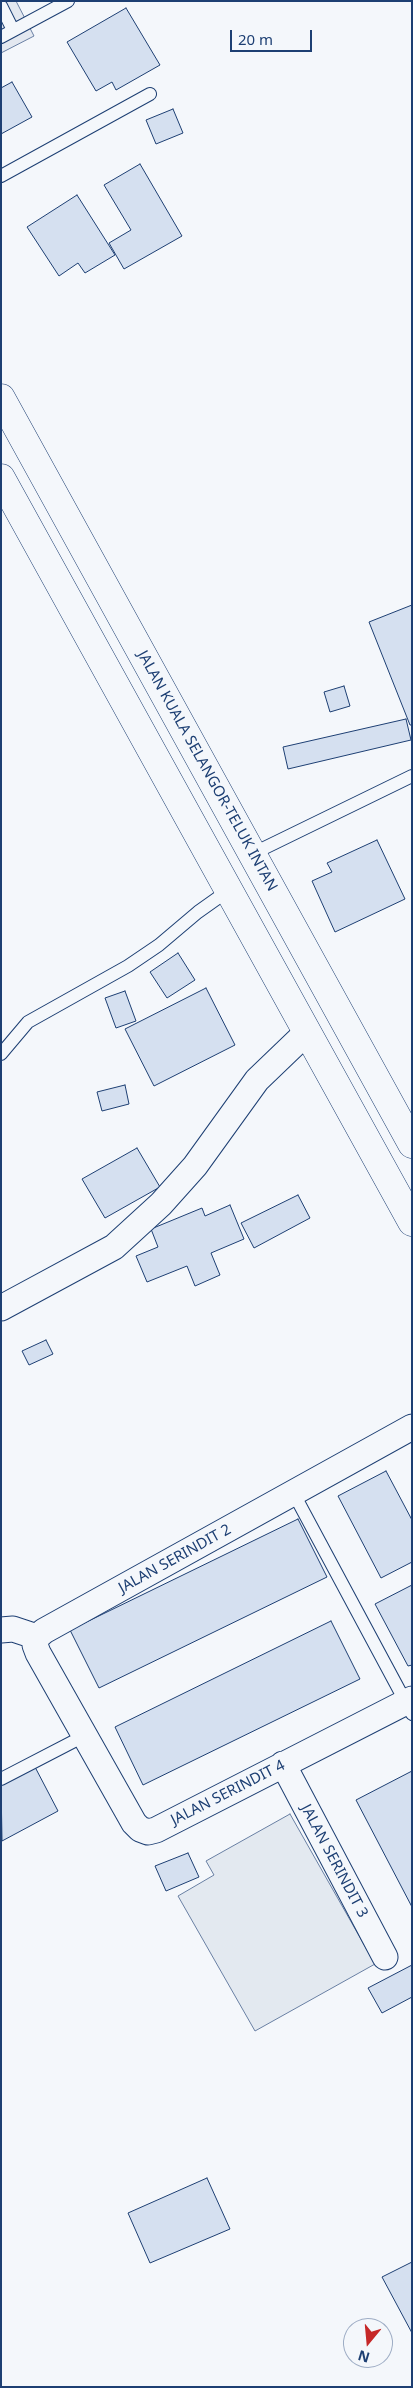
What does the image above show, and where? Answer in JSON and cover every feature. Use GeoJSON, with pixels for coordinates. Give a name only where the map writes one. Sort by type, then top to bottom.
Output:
{"type":"FeatureCollection","features":[{"type":"Feature","properties":{"kind":"highway","name":"JALAN KUALA SELANGOR-TELUK INTAN"},"geometry":{"type":"LineString","coordinates":[[1,398],[412,1144]]}},
{"type":"Feature","properties":{"kind":"highway"},"geometry":{"type":"LineString","coordinates":[[1,478],[412,1222]]}},
{"type":"Feature","properties":{"kind":"street"},"geometry":{"type":"LineString","coordinates":[[1,1308],[114,1247],[154,1210],[195,1166],[257,1080],[307,1032]]}},
{"type":"Feature","properties":{"kind":"street","name":"JALAN SERINDIT 2"},"geometry":{"type":"LineString","coordinates":[[38,1637],[44,1631],[294,1494],[409,1435]]}},
{"type":"Feature","properties":{"kind":"street"},"geometry":{"type":"LineString","coordinates":[[1,1630],[13,1630],[38,1637],[36,1645],[38,1653],[84,1736]]}},
{"type":"Feature","properties":{"kind":"street","name":"JALAN SERINDIT 4"},"geometry":{"type":"LineString","coordinates":[[84,1736],[134,1823],[140,1829],[148,1832],[156,1830],[283,1764],[409,1705]]}},
{"type":"Feature","properties":{"kind":"street","name":"JALAN SERINDIT 3"},"geometry":{"type":"LineString","coordinates":[[283,1764],[385,1957]]}},
{"type":"Feature","properties":{"kind":"lane"},"geometry":{"type":"LineString","coordinates":[[1,37],[68,1]]}},
{"type":"Feature","properties":{"kind":"lane"},"geometry":{"type":"LineString","coordinates":[[1,6],[13,30]]}},
{"type":"Feature","properties":{"kind":"lane"},"geometry":{"type":"LineString","coordinates":[[1,176],[150,94]]}},
{"type":"Feature","properties":{"kind":"lane"},"geometry":{"type":"LineString","coordinates":[[252,854],[412,776]]}},
{"type":"Feature","properties":{"kind":"lane"},"geometry":{"type":"LineString","coordinates":[[1,1054],[28,1022],[151,951],[229,890]]}},
{"type":"Feature","properties":{"kind":"lane"},"geometry":{"type":"LineString","coordinates":[[294,1494],[409,1705]]}},
{"type":"Feature","properties":{"kind":"lane"},"geometry":{"type":"LineString","coordinates":[[1,1779],[84,1736]]}},
{"type":"Feature","properties":{"kind":"shaded area"},"geometry":{"type":"Polygon","coordinates":[[[1,1],[16,1],[34,36],[1,53],[1,1]]]}},
{"type":"Feature","properties":{"kind":"shaded area"},"geometry":{"type":"Polygon","coordinates":[[[290,1814],[375,1964],[255,2031],[178,1896],[214,1875],[206,1861],[290,1814]]]}},
{"type":"Feature","properties":{"kind":"building"},"geometry":{"type":"Polygon","coordinates":[[[126,8],[160,65],[116,90],[112,82],[96,91],[67,42],[126,8]]]}},
{"type":"Feature","properties":{"kind":"building"},"geometry":{"type":"Polygon","coordinates":[[[12,82],[32,117],[1,134],[1,88],[12,82]]]}},
{"type":"Feature","properties":{"kind":"building"},"geometry":{"type":"Polygon","coordinates":[[[173,109],[183,133],[156,144],[146,120],[173,109]]]}},
{"type":"Feature","properties":{"kind":"building"},"geometry":{"type":"Polygon","coordinates":[[[140,164],[182,236],[124,269],[109,243],[131,230],[104,185],[140,164]]]}},
{"type":"Feature","properties":{"kind":"building"},"geometry":{"type":"Polygon","coordinates":[[[77,195],[115,255],[85,273],[78,263],[59,276],[27,227],[77,195]]]}},
{"type":"Feature","properties":{"kind":"building"},"geometry":{"type":"Polygon","coordinates":[[[412,605],[412,725],[410,725],[369,622],[412,605]]]}},
{"type":"Feature","properties":{"kind":"building"},"geometry":{"type":"Polygon","coordinates":[[[344,686],[350,706],[330,712],[324,692],[344,686]]]}},
{"type":"Feature","properties":{"kind":"building"},"geometry":{"type":"Polygon","coordinates":[[[406,719],[411,740],[288,769],[283,747],[406,719]]]}},
{"type":"Feature","properties":{"kind":"building"},"geometry":{"type":"Polygon","coordinates":[[[377,840],[405,899],[335,932],[312,881],[332,872],[327,863],[377,840]]]}},
{"type":"Feature","properties":{"kind":"building"},"geometry":{"type":"Polygon","coordinates":[[[178,953],[195,980],[167,998],[150,972],[178,953]]]}},
{"type":"Feature","properties":{"kind":"building"},"geometry":{"type":"Polygon","coordinates":[[[206,988],[235,1045],[154,1086],[125,1029],[206,988]]]}},
{"type":"Feature","properties":{"kind":"building"},"geometry":{"type":"Polygon","coordinates":[[[125,991],[136,1021],[116,1028],[105,998],[125,991]]]}},
{"type":"Feature","properties":{"kind":"building"},"geometry":{"type":"Polygon","coordinates":[[[125,1085],[129,1104],[102,1111],[97,1092],[125,1085]]]}},
{"type":"Feature","properties":{"kind":"building"},"geometry":{"type":"Polygon","coordinates":[[[137,1148],[160,1187],[105,1218],[82,1179],[137,1148]]]}},
{"type":"Feature","properties":{"kind":"building"},"geometry":{"type":"Polygon","coordinates":[[[298,1195],[310,1218],[254,1248],[241,1223],[298,1195]]]}},
{"type":"Feature","properties":{"kind":"building"},"geometry":{"type":"Polygon","coordinates":[[[230,1205],[244,1239],[211,1253],[220,1275],[195,1286],[187,1266],[147,1282],[136,1256],[158,1247],[151,1229],[202,1208],[205,1216],[230,1205]]]}},
{"type":"Feature","properties":{"kind":"building"},"geometry":{"type":"Polygon","coordinates":[[[46,1340],[53,1354],[29,1365],[22,1351],[46,1340]]]}},
{"type":"Feature","properties":{"kind":"building"},"geometry":{"type":"Polygon","coordinates":[[[386,1471],[412,1520],[412,1562],[381,1578],[338,1496],[386,1471]]]}},
{"type":"Feature","properties":{"kind":"building"},"geometry":{"type":"Polygon","coordinates":[[[298,1519],[327,1577],[99,1688],[70,1630],[298,1519]]]}},
{"type":"Feature","properties":{"kind":"building"},"geometry":{"type":"Polygon","coordinates":[[[412,1585],[412,1665],[408,1666],[375,1604],[412,1585]]]}},
{"type":"Feature","properties":{"kind":"building"},"geometry":{"type":"Polygon","coordinates":[[[331,1621],[360,1679],[143,1785],[115,1727],[331,1621]]]}},
{"type":"Feature","properties":{"kind":"building"},"geometry":{"type":"Polygon","coordinates":[[[35,1767],[58,1811],[2,1841],[1,1785],[35,1767]]]}},
{"type":"Feature","properties":{"kind":"building"},"geometry":{"type":"Polygon","coordinates":[[[412,1771],[412,1907],[356,1800],[412,1771]]]}},
{"type":"Feature","properties":{"kind":"building"},"geometry":{"type":"Polygon","coordinates":[[[188,1853],[199,1877],[166,1891],[155,1866],[188,1853]]]}},
{"type":"Feature","properties":{"kind":"building"},"geometry":{"type":"Polygon","coordinates":[[[412,1965],[412,1997],[382,2013],[368,1988],[412,1965]]]}},
{"type":"Feature","properties":{"kind":"building"},"geometry":{"type":"Polygon","coordinates":[[[207,2178],[230,2229],[150,2263],[128,2213],[207,2178]]]}},
{"type":"Feature","properties":{"kind":"building"},"geometry":{"type":"Polygon","coordinates":[[[412,2262],[412,2333],[382,2277],[412,2262]]]}}]}
